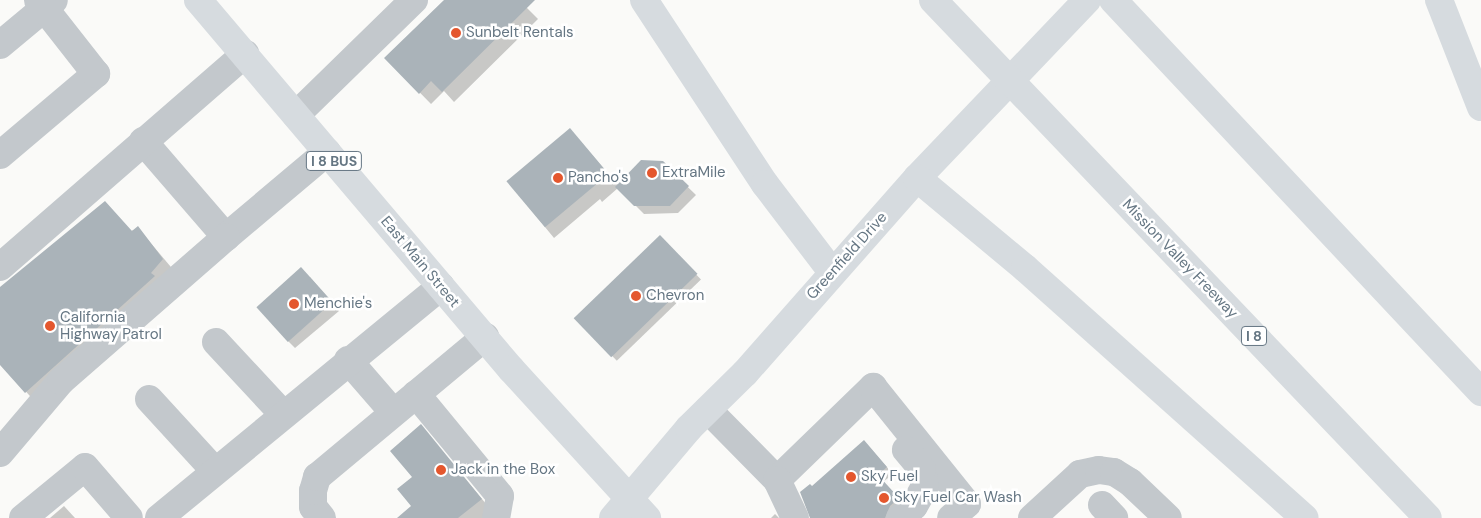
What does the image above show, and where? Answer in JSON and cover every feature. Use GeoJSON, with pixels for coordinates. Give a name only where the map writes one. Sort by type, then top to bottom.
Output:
{"type":"FeatureCollection","features":[{"type":"Feature","properties":{"kind":"main road","name":"East Main Street"},"geometry":{"type":"LineString","coordinates":[[198,0],[631,512]]}},
{"type":"Feature","properties":{"kind":"main road"},"geometry":{"type":"LineString","coordinates":[[644,0],[765,184],[832,272]]}},
{"type":"Feature","properties":{"kind":"main road","name":"Greenfield Drive"},"geometry":{"type":"LineString","coordinates":[[631,512],[689,428],[745,373],[832,272],[917,178],[1086,0]]}},
{"type":"Feature","properties":{"kind":"main road"},"geometry":{"type":"LineString","coordinates":[[1113,0],[1481,392]]}},
{"type":"Feature","properties":{"kind":"main road"},"geometry":{"type":"LineString","coordinates":[[1440,0],[1481,107]]}},
{"type":"Feature","properties":{"kind":"main road","name":"Mission Valley Freeway"},"geometry":{"type":"LineString","coordinates":[[940,8],[1428,518]]}},
{"type":"Feature","properties":{"kind":"main road"},"geometry":{"type":"LineString","coordinates":[[917,178],[1025,268],[1305,518]]}},
{"type":"Feature","properties":{"kind":"lane"},"geometry":{"type":"LineString","coordinates":[[296,115],[414,0]]}},
{"type":"Feature","properties":{"kind":"lane"},"geometry":{"type":"LineString","coordinates":[[0,45],[46,2],[96,74],[0,155]]}},
{"type":"Feature","properties":{"kind":"lane"},"geometry":{"type":"LineString","coordinates":[[0,267],[245,54]]}},
{"type":"Feature","properties":{"kind":"lane"},"geometry":{"type":"LineString","coordinates":[[143,141],[226,237]]}},
{"type":"Feature","properties":{"kind":"lane"},"geometry":{"type":"LineString","coordinates":[[0,453],[61,381],[327,152]]}},
{"type":"Feature","properties":{"kind":"lane"},"geometry":{"type":"LineString","coordinates":[[159,518],[348,360],[441,286]]}},
{"type":"Feature","properties":{"kind":"lane"},"geometry":{"type":"LineString","coordinates":[[322,518],[313,507],[313,491],[317,477],[484,338]]}},
{"type":"Feature","properties":{"kind":"lane"},"geometry":{"type":"LineString","coordinates":[[216,342],[283,414]]}},
{"type":"Feature","properties":{"kind":"lane"},"geometry":{"type":"LineString","coordinates":[[348,360],[394,412]]}},
{"type":"Feature","properties":{"kind":"lane"},"geometry":{"type":"LineString","coordinates":[[777,480],[873,387],[967,504],[951,518]]}},
{"type":"Feature","properties":{"kind":"lane"},"geometry":{"type":"LineString","coordinates":[[416,394],[500,496],[496,518]]}},
{"type":"Feature","properties":{"kind":"lane"},"geometry":{"type":"LineString","coordinates":[[862,397],[922,469],[925,486],[914,506],[900,518]]}},
{"type":"Feature","properties":{"kind":"lane"},"geometry":{"type":"LineString","coordinates":[[149,399],[215,471]]}},
{"type":"Feature","properties":{"kind":"lane"},"geometry":{"type":"LineString","coordinates":[[708,410],[777,480],[795,518]]}},
{"type":"Feature","properties":{"kind":"lane"},"geometry":{"type":"LineString","coordinates":[[23,518],[85,467],[129,518]]}},
{"type":"Feature","properties":{"kind":"lane"},"geometry":{"type":"LineString","coordinates":[[1032,518],[1080,474],[1099,470],[1114,472],[1130,482],[1168,518]]}},
{"type":"Feature","properties":{"kind":"building","name":"Sunbelt Rentals"},"geometry":{"type":"Polygon","coordinates":[[[444,0],[535,0],[442,92],[431,81],[419,94],[384,58],[444,0]]]}},
{"type":"Feature","properties":{"kind":"building","name":"Pancho's"},"geometry":{"type":"Polygon","coordinates":[[[570,128],[609,174],[545,227],[506,181],[570,128]]]}},
{"type":"Feature","properties":{"kind":"building","name":"ExtraMile"},"geometry":{"type":"Polygon","coordinates":[[[641,160],[663,161],[689,186],[670,206],[634,206],[615,187],[641,160]]]}},
{"type":"Feature","properties":{"kind":"building","name":"California Highway Patrol"},"geometry":{"type":"Polygon","coordinates":[[[105,201],[132,231],[138,226],[163,259],[151,273],[155,276],[25,393],[0,365],[0,287],[105,201]]]}},
{"type":"Feature","properties":{"kind":"building","name":"Chevron"},"geometry":{"type":"Polygon","coordinates":[[[660,235],[698,274],[611,357],[574,318],[660,235]]]}},
{"type":"Feature","properties":{"kind":"building","name":"Menchie's"},"geometry":{"type":"Polygon","coordinates":[[[301,267],[332,302],[288,342],[256,307],[301,267]]]}},
{"type":"Feature","properties":{"kind":"building","name":"Jack in the Box"},"geometry":{"type":"Polygon","coordinates":[[[421,424],[482,499],[458,518],[397,518],[411,506],[397,489],[412,477],[390,451],[421,424]]]}},
{"type":"Feature","properties":{"kind":"building"},"geometry":{"type":"Polygon","coordinates":[[[864,440],[887,467],[878,475],[899,498],[890,506],[885,518],[810,518],[800,492],[810,484],[812,486],[864,440]]]}},
{"type":"Feature","properties":{"kind":"place","name":"Sunbelt Rentals"},"geometry":{"type":"Point","coordinates":[456,33]}},
{"type":"Feature","properties":{"kind":"place","name":"ExtraMile"},"geometry":{"type":"Point","coordinates":[652,173]}},
{"type":"Feature","properties":{"kind":"place","name":"Pancho's"},"geometry":{"type":"Point","coordinates":[558,178]}},
{"type":"Feature","properties":{"kind":"place","name":"Chevron"},"geometry":{"type":"Point","coordinates":[636,296]}},
{"type":"Feature","properties":{"kind":"place","name":"Menchie's"},"geometry":{"type":"Point","coordinates":[294,304]}},
{"type":"Feature","properties":{"kind":"place","name":"California Highway Patrol"},"geometry":{"type":"Point","coordinates":[50,326]}},
{"type":"Feature","properties":{"kind":"place","name":"Jack in the Box"},"geometry":{"type":"Point","coordinates":[441,470]}},
{"type":"Feature","properties":{"kind":"place","name":"Sky Fuel"},"geometry":{"type":"Point","coordinates":[851,477]}},
{"type":"Feature","properties":{"kind":"place","name":"Sky Fuel Car Wash"},"geometry":{"type":"Point","coordinates":[884,498]}}]}
